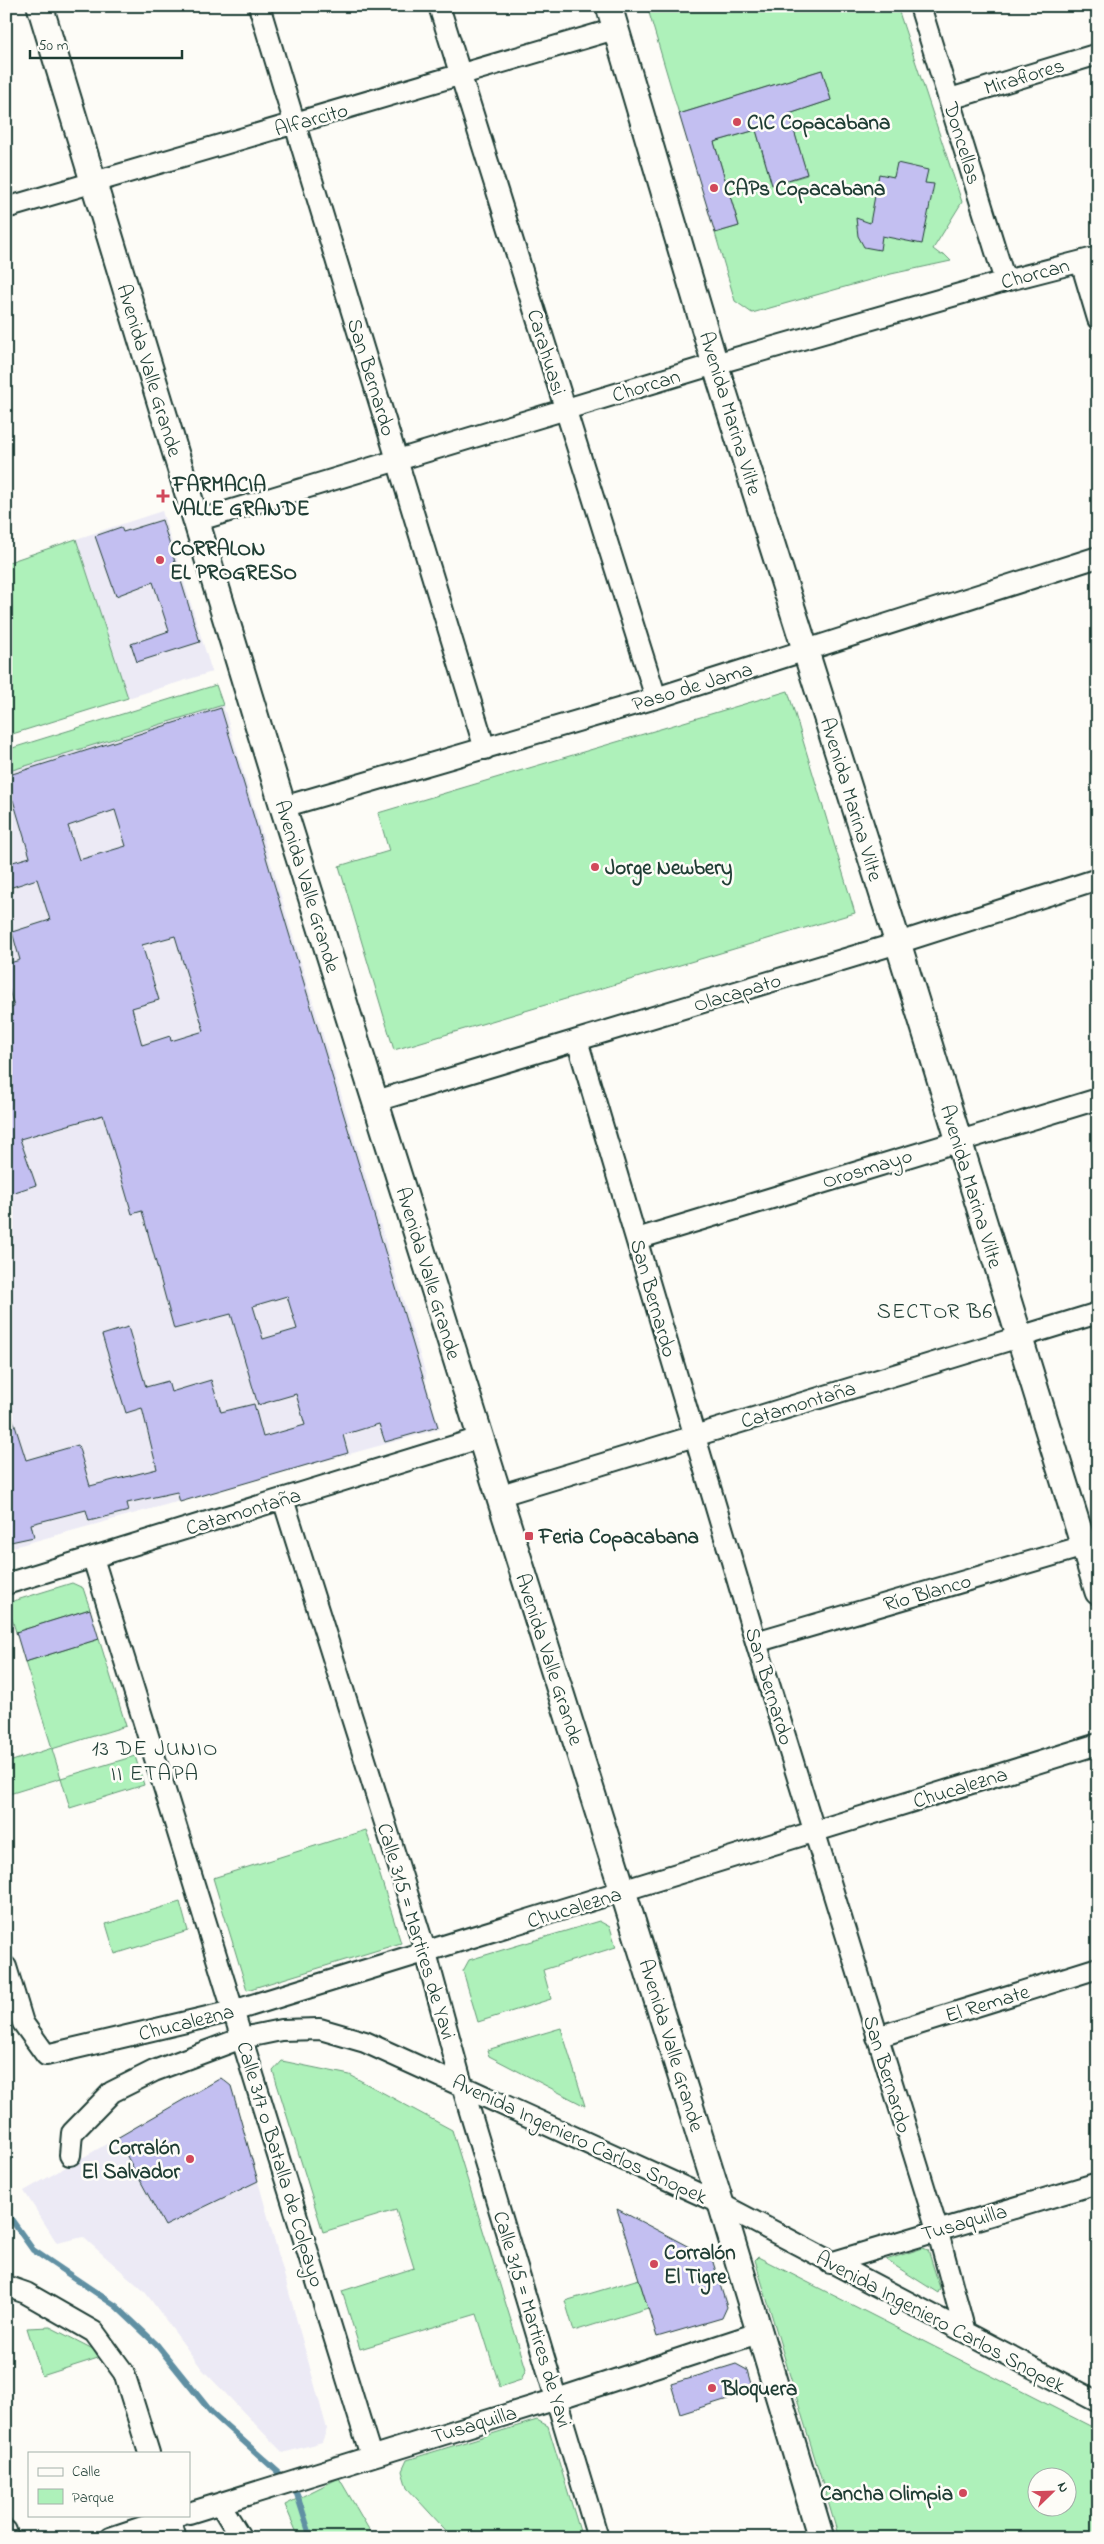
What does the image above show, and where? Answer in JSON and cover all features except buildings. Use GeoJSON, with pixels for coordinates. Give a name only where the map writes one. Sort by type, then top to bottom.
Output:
{"type":"FeatureCollection","features":[{"type":"Feature","properties":{"kind":"street","name":"Avenida Valle Grande"},"geometry":{"type":"LineString","coordinates":[[40,6],[283,807],[721,2204],[758,2333],[821,2538]]}},
{"type":"Feature","properties":{"kind":"street","name":"San Bernardo"},"geometry":{"type":"LineString","coordinates":[[258,6],[485,749]]}},
{"type":"Feature","properties":{"kind":"street","name":"Carahuasi"},"geometry":{"type":"LineString","coordinates":[[439,6],[656,698]]}},
{"type":"Feature","properties":{"kind":"street","name":"Doncellas"},"geometry":{"type":"LineString","coordinates":[[920,6],[1006,281]]}},
{"type":"Feature","properties":{"kind":"street","name":"Alfarcito"},"geometry":{"type":"LineString","coordinates":[[6,208],[461,76],[612,18]]}},
{"type":"Feature","properties":{"kind":"street","name":"Avenida Marina Vilte"},"geometry":{"type":"LineString","coordinates":[[612,18],[715,364],[898,943],[1019,1338],[1091,1545],[1098,1592]]}},
{"type":"Feature","properties":{"kind":"street","name":"Miraflores"},"geometry":{"type":"LineString","coordinates":[[950,99],[1098,54]]}},
{"type":"Feature","properties":{"kind":"street","name":"Chorcan"},"geometry":{"type":"LineString","coordinates":[[196,521],[715,364],[1089,259]]}},
{"type":"Feature","properties":{"kind":"street"},"geometry":{"type":"LineString","coordinates":[[1089,259],[1098,319]]}},
{"type":"Feature","properties":{"kind":"street","name":"Paso de Jama"},"geometry":{"type":"LineString","coordinates":[[283,807],[656,698],[1098,557]]}},
{"type":"Feature","properties":{"kind":"street","name":"Olacapato"},"geometry":{"type":"LineString","coordinates":[[376,1101],[898,943],[1098,878]]}},
{"type":"Feature","properties":{"kind":"street","name":"San Bernardo"},"geometry":{"type":"LineString","coordinates":[[578,1040],[756,1642],[936,2230],[965,2332]]}},
{"type":"Feature","properties":{"kind":"street","name":"Orosmayo"},"geometry":{"type":"LineString","coordinates":[[637,1239],[1098,1099]]}},
{"type":"Feature","properties":{"kind":"street","name":"Catamontaña"},"geometry":{"type":"LineString","coordinates":[[498,1496],[1098,1313]]}},
{"type":"Feature","properties":{"kind":"street","name":"Catamontaña"},"geometry":{"type":"LineString","coordinates":[[6,1584],[480,1438]]}},
{"type":"Feature","properties":{"kind":"street","name":"Calle 315 = Martires de Yavi"},"geometry":{"type":"LineString","coordinates":[[283,1499],[426,1953],[462,2085],[598,2538]]}},
{"type":"Feature","properties":{"kind":"street","name":"Río Blanco"},"geometry":{"type":"LineString","coordinates":[[756,1642],[1091,1545]]}},
{"type":"Feature","properties":{"kind":"street","name":"Calle 317 o Batalla de Colpayo"},"geometry":{"type":"LineString","coordinates":[[93,1558],[371,2456]]}},
{"type":"Feature","properties":{"kind":"street","name":"Chucalezna"},"geometry":{"type":"LineString","coordinates":[[6,1967],[23,2023],[46,2055],[233,2011],[624,1892],[1098,1744]]}},
{"type":"Feature","properties":{"kind":"street","name":"El Remate"},"geometry":{"type":"LineString","coordinates":[[877,2037],[1098,1968]]}},
{"type":"Feature","properties":{"kind":"street","name":"Avenida Ingeniero Carlos Snopek"},"geometry":{"type":"LineString","coordinates":[[70,2154],[72,2132],[112,2092],[154,2071],[242,2038],[281,2030],[320,2029],[365,2042],[721,2204],[830,2263],[1096,2400]]}},
{"type":"Feature","properties":{"kind":"street","name":"Tusaquilla"},"geometry":{"type":"LineString","coordinates":[[830,2263],[936,2230],[1098,2184]]}},
{"type":"Feature","properties":{"kind":"street"},"geometry":{"type":"LineString","coordinates":[[6,2286],[26,2293],[94,2332],[124,2373],[149,2452]]}},
{"type":"Feature","properties":{"kind":"street","name":"Tusaquilla"},"geometry":{"type":"LineString","coordinates":[[190,2512],[557,2399],[758,2333]]}},
{"type":"Feature","properties":{"kind":"street"},"geometry":{"type":"LineString","coordinates":[[220,2504],[241,2538]]}},
{"type":"Feature","properties":{"kind":"street","name":"Tusaquilla"},"geometry":{"type":"LineString","coordinates":[[110,2538],[174,2516]]}},
{"type":"Feature","properties":{"kind":"street"},"geometry":{"type":"LineString","coordinates":[[176,2538],[177,2516]]}},
{"type":"Feature","properties":{"kind":"street"},"geometry":{"type":"LineString","coordinates":[[6,2530],[8,2538]]}},
{"type":"Feature","properties":{"kind":"shaded area"},"geometry":{"type":"Polygon","coordinates":[[[162,511],[212,672],[128,698],[76,539],[162,511]]]}},
{"type":"Feature","properties":{"kind":"shaded area"},"geometry":{"type":"Polygon","coordinates":[[[223,705],[426,1375],[426,1383],[440,1429],[6,1549],[6,772],[223,705]]]}},
{"type":"Feature","properties":{"kind":"shaded area"},"geometry":{"type":"Polygon","coordinates":[[[117,2138],[165,2226],[258,2181],[327,2429],[322,2442],[283,2453],[202,2369],[145,2292],[83,2237],[57,2243],[24,2191],[117,2138]]]}},
{"type":"Feature","properties":{"kind":"green space"},"geometry":{"type":"Polygon","coordinates":[[[647,6],[897,6],[962,202],[933,249],[941,255],[944,254],[951,261],[891,274],[752,313],[735,301],[715,233],[739,226],[714,142],[756,130],[772,185],[807,175],[789,114],[831,100],[822,70],[679,114],[647,6]]]}},
{"type":"Feature","properties":{"kind":"green space"},"geometry":{"type":"Polygon","coordinates":[[[76,539],[128,698],[6,736],[6,563],[76,539]]]}},
{"type":"Feature","properties":{"kind":"green space"},"geometry":{"type":"Polygon","coordinates":[[[216,685],[223,705],[6,772],[6,750],[216,685]]]}},
{"type":"Feature","properties":{"kind":"green space","name":"Jorge Newbery"},"geometry":{"type":"Polygon","coordinates":[[[788,691],[855,913],[394,1050],[339,866],[389,851],[378,813],[788,691]]]}},
{"type":"Feature","properties":{"kind":"green space"},"geometry":{"type":"Polygon","coordinates":[[[72,1583],[83,1588],[90,1609],[16,1632],[7,1603],[72,1583]]]}},
{"type":"Feature","properties":{"kind":"green space"},"geometry":{"type":"Polygon","coordinates":[[[99,1639],[126,1726],[52,1749],[61,1778],[6,1795],[6,1763],[52,1748],[25,1662],[99,1639]]]}},
{"type":"Feature","properties":{"kind":"green space"},"geometry":{"type":"Polygon","coordinates":[[[135,1756],[144,1785],[70,1808],[61,1778],[135,1756]]]}},
{"type":"Feature","properties":{"kind":"green space"},"geometry":{"type":"Polygon","coordinates":[[[366,1830],[401,1943],[247,1990],[213,1878],[366,1830]]]}},
{"type":"Feature","properties":{"kind":"green space"},"geometry":{"type":"Polygon","coordinates":[[[180,1902],[188,1931],[115,1954],[106,1924],[180,1902]]]}},
{"type":"Feature","properties":{"kind":"green space"},"geometry":{"type":"Polygon","coordinates":[[[599,1921],[610,1927],[616,1947],[543,1970],[551,1999],[478,2022],[463,1971],[469,1960],[599,1921]]]}},
{"type":"Feature","properties":{"kind":"green space"},"geometry":{"type":"Polygon","coordinates":[[[561,2028],[585,2106],[489,2056],[487,2050],[561,2028]]]}},
{"type":"Feature","properties":{"kind":"green space"},"geometry":{"type":"Polygon","coordinates":[[[282,2061],[350,2075],[452,2130],[526,2369],[521,2380],[500,2387],[477,2314],[360,2349],[342,2291],[414,2268],[396,2210],[323,2232],[273,2071],[282,2061]]]}},
{"type":"Feature","properties":{"kind":"green space"},"geometry":{"type":"Polygon","coordinates":[[[923,2248],[928,2250],[940,2288],[938,2293],[886,2260],[923,2248]]]}},
{"type":"Feature","properties":{"kind":"green space"},"geometry":{"type":"Polygon","coordinates":[[[758,2257],[1098,2430],[1098,2538],[839,2538],[755,2260],[758,2257]]]}},
{"type":"Feature","properties":{"kind":"green space"},"geometry":{"type":"Polygon","coordinates":[[[639,2279],[648,2308],[574,2331],[565,2301],[639,2279]]]}},
{"type":"Feature","properties":{"kind":"green space"},"geometry":{"type":"Polygon","coordinates":[[[50,2327],[93,2349],[98,2358],[42,2376],[27,2328],[50,2327]]]}},
{"type":"Feature","properties":{"kind":"green space"},"geometry":{"type":"Polygon","coordinates":[[[537,2420],[548,2426],[582,2538],[453,2538],[407,2488],[402,2471],[407,2460],[537,2420]]]}},
{"type":"Feature","properties":{"kind":"green space"},"geometry":{"type":"Polygon","coordinates":[[[339,2478],[374,2538],[299,2538],[285,2505],[339,2478]]]}},
{"type":"Feature","properties":{"kind":"waterway"},"geometry":{"type":"LineString","coordinates":[[6,2212],[33,2250],[116,2306],[157,2345],[211,2412],[279,2473],[297,2494],[311,2538]]}},
{"type":"Feature","properties":{"kind":"place","name":"CIC Copacabana"},"geometry":{"type":"Point","coordinates":[737,122]}},
{"type":"Feature","properties":{"kind":"place","name":"CAPs Copacabana"},"geometry":{"type":"Point","coordinates":[714,188]}},
{"type":"Feature","properties":{"kind":"place","name":"FARMACIA VALLE GRANDE"},"geometry":{"type":"Point","coordinates":[163,496]}},
{"type":"Feature","properties":{"kind":"place","name":"CORRALON EL PROGRESO"},"geometry":{"type":"Point","coordinates":[160,560]}},
{"type":"Feature","properties":{"kind":"place","name":"Jorge Newbery"},"geometry":{"type":"Point","coordinates":[595,867]}},
{"type":"Feature","properties":{"kind":"place","name":"Feria Copacabana"},"geometry":{"type":"Point","coordinates":[529,1536]}},
{"type":"Feature","properties":{"kind":"place","name":"Corralón El Salvador"},"geometry":{"type":"Point","coordinates":[190,2159]}},
{"type":"Feature","properties":{"kind":"place","name":"Corralón El Tigre"},"geometry":{"type":"Point","coordinates":[654,2264]}},
{"type":"Feature","properties":{"kind":"place","name":"Bloquera"},"geometry":{"type":"Point","coordinates":[712,2388]}},
{"type":"Feature","properties":{"kind":"place","name":"Cancha Olimpia"},"geometry":{"type":"Point","coordinates":[963,2493]}},
{"type":"Feature","properties":{"kind":"district","name":"SECTOR B6"},"geometry":{"type":"Point","coordinates":[935,1310]}},
{"type":"Feature","properties":{"kind":"district","name":"13 DE JUNIO II ETAPA"},"geometry":{"type":"Point","coordinates":[155,1760]}}]}
